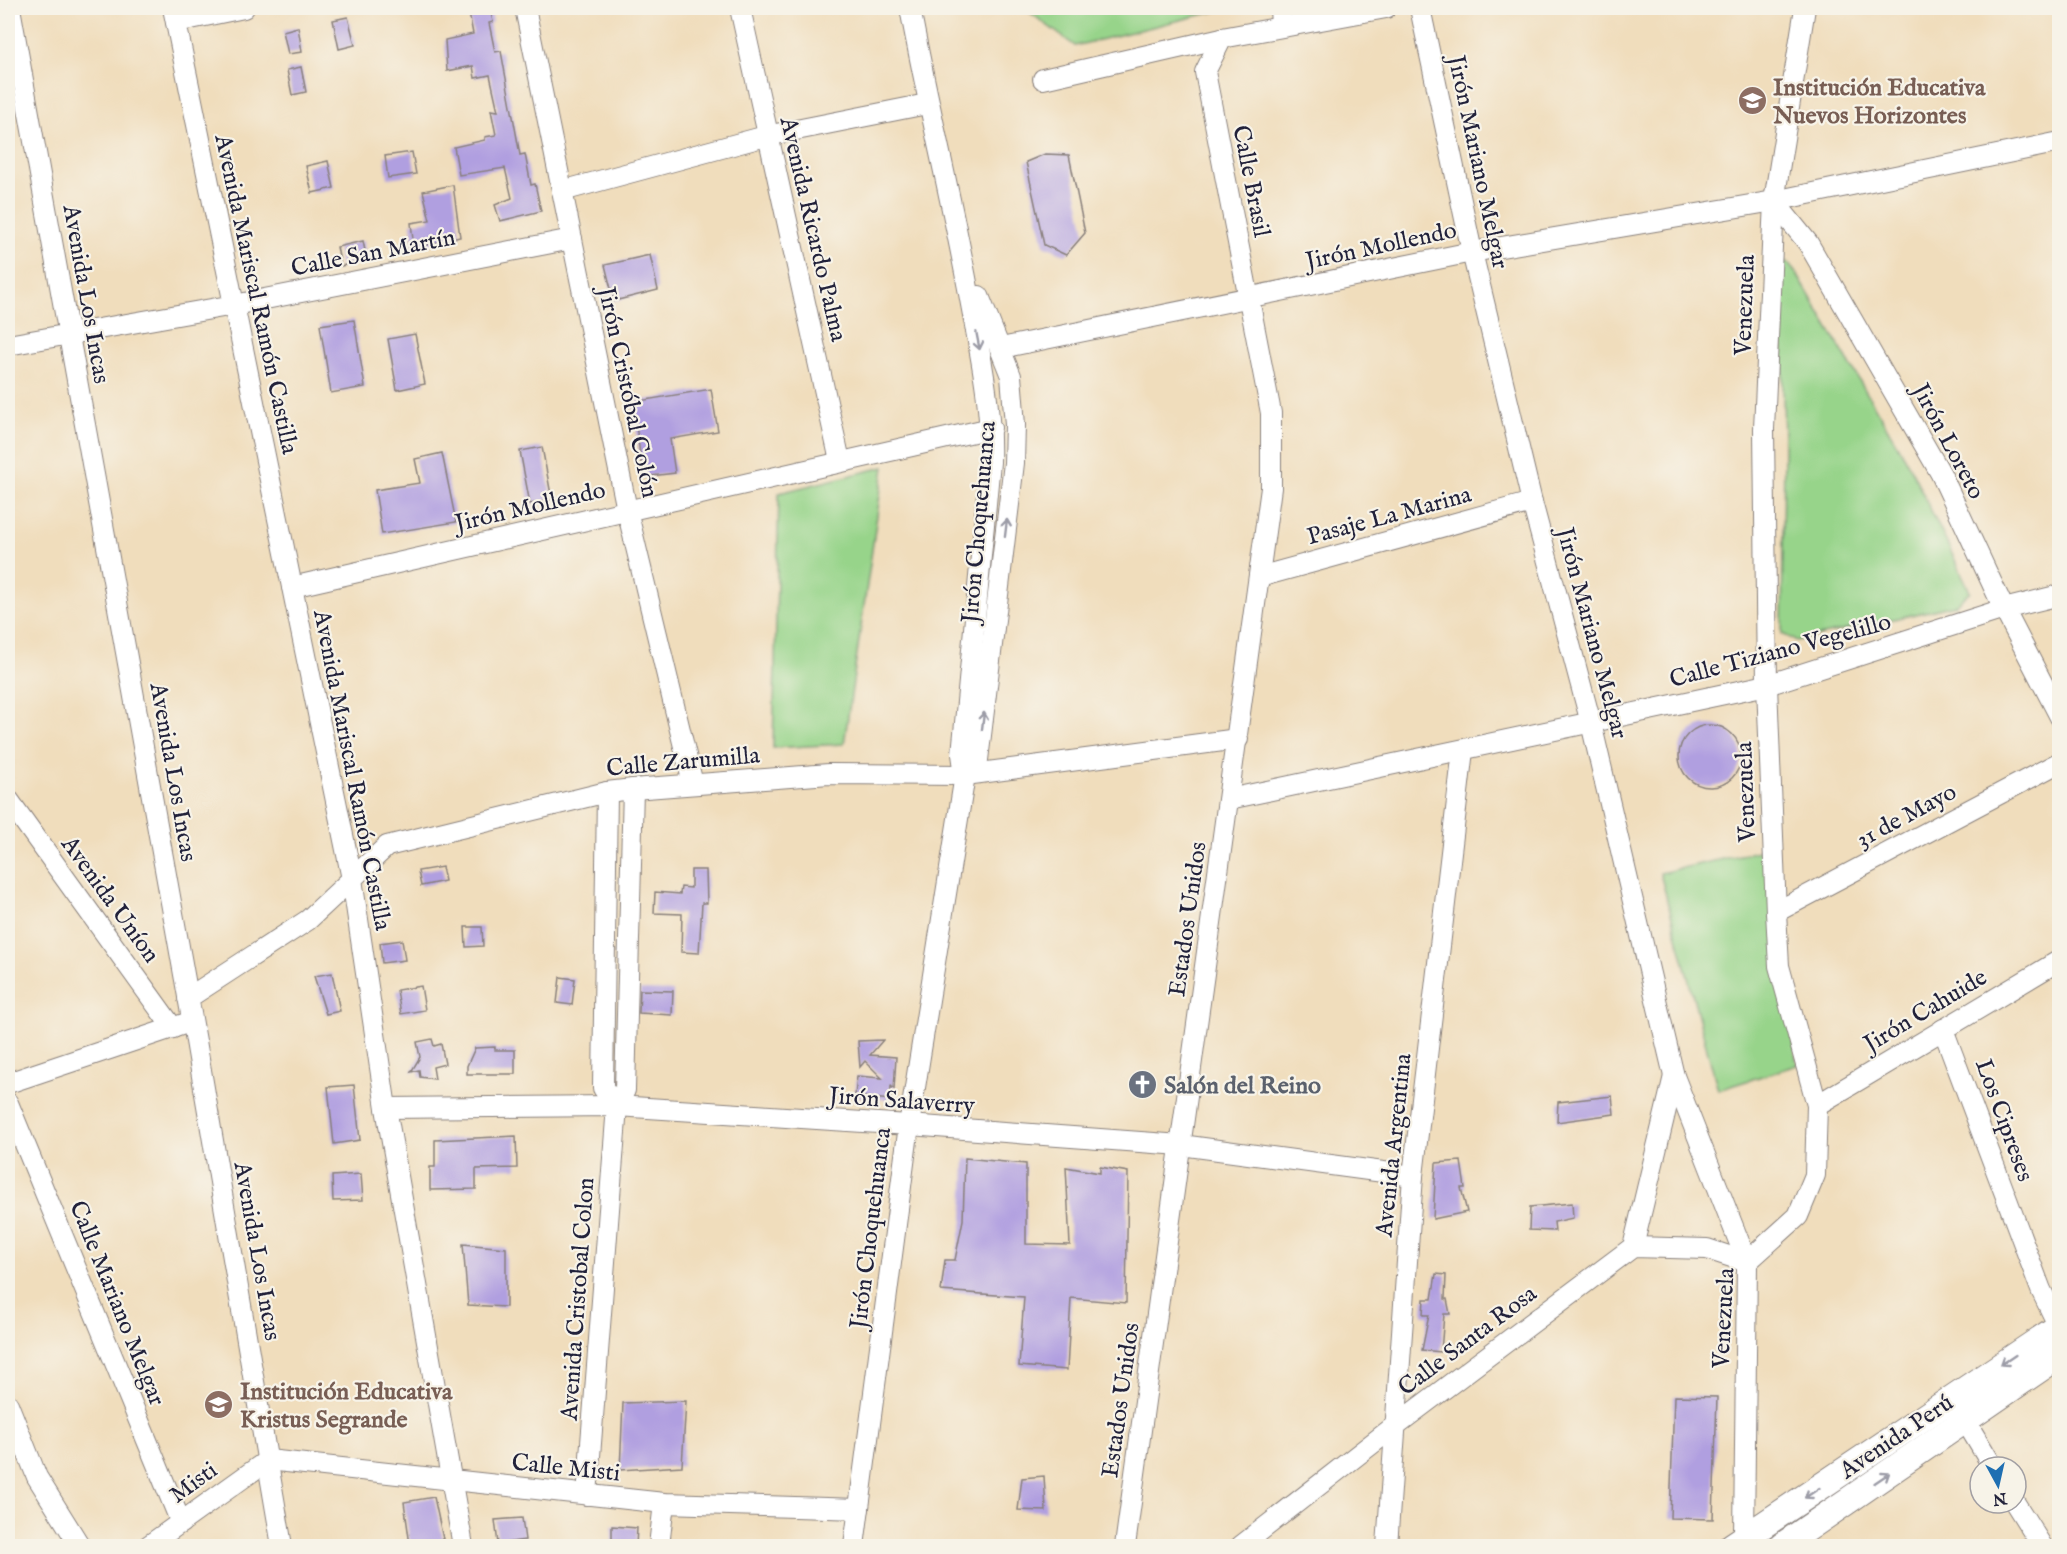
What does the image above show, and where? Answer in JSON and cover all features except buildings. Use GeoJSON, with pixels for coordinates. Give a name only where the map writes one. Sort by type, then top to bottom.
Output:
{"type":"FeatureCollection","features":[{"type":"Feature","properties":{"kind":"main road","name":"Avenida Perú"},"geometry":{"type":"LineString","coordinates":[[1741,1544],[2059,1327]]}},
{"type":"Feature","properties":{"kind":"main road","name":"Avenida Perú"},"geometry":{"type":"LineString","coordinates":[[1782,1546],[2060,1355]]}},
{"type":"Feature","properties":{"kind":"street","name":"Avenida Los Incas"},"geometry":{"type":"LineString","coordinates":[[10,8],[12,45],[69,334],[193,1022],[282,1546]]}},
{"type":"Feature","properties":{"kind":"street"},"geometry":{"type":"LineString","coordinates":[[174,15],[244,8]]}},
{"type":"Feature","properties":{"kind":"street","name":"Jirón Cristóbal Colón"},"geometry":{"type":"LineString","coordinates":[[525,8],[627,510],[693,784]]}},
{"type":"Feature","properties":{"kind":"street","name":"Avenida Ricardo Palma"},"geometry":{"type":"LineString","coordinates":[[740,8],[766,136],[840,461]]}},
{"type":"Feature","properties":{"kind":"street","name":"Jirón Choquehuanca"},"geometry":{"type":"LineString","coordinates":[[854,1546],[909,1125],[965,775],[962,754],[991,428],[985,378],[960,242],[927,104],[910,8]]}},
{"type":"Feature","properties":{"kind":"street"},"geometry":{"type":"LineString","coordinates":[[1043,79],[1222,39],[1281,17],[1386,8]]}},
{"type":"Feature","properties":{"kind":"street","name":"Jirón Mariano Melgar"},"geometry":{"type":"LineString","coordinates":[[1420,8],[1472,252],[1532,502],[1591,723],[1674,1076],[1748,1262]]}},
{"type":"Feature","properties":{"kind":"street","name":"Venezuela"},"geometry":{"type":"LineString","coordinates":[[1741,1544],[1748,1262],[1798,1216],[1815,1175],[1817,1105],[1779,966],[1767,685],[1764,429],[1773,201],[1805,8]]}},
{"type":"Feature","properties":{"kind":"street","name":"Avenida Mariscal Ramón Castilla"},"geometry":{"type":"LineString","coordinates":[[174,15],[352,879],[386,1108],[463,1546]]}},
{"type":"Feature","properties":{"kind":"street","name":"Calle Brasil"},"geometry":{"type":"LineString","coordinates":[[1222,39],[1205,72],[1248,299]]}},
{"type":"Feature","properties":{"kind":"street"},"geometry":{"type":"LineString","coordinates":[[562,191],[766,136],[927,104]]}},
{"type":"Feature","properties":{"kind":"street","name":"Jirón Mollendo"},"geometry":{"type":"LineString","coordinates":[[1001,348],[1472,252],[1773,201],[2060,142]]}},
{"type":"Feature","properties":{"kind":"street","name":"Jirón Loreto"},"geometry":{"type":"LineString","coordinates":[[1773,201],[1808,243],[1941,474],[2004,609],[2060,717]]}},
{"type":"Feature","properties":{"kind":"street","name":"Calle San Martín"},"geometry":{"type":"LineString","coordinates":[[8,345],[234,305],[572,239]]}},
{"type":"Feature","properties":{"kind":"street","name":"Jirón Choquehuanca"},"geometry":{"type":"LineString","coordinates":[[960,242],[1011,376],[1015,425],[1014,463],[978,760],[965,775]]}},
{"type":"Feature","properties":{"kind":"street","name":"Estados Unidos"},"geometry":{"type":"LineString","coordinates":[[1125,1546],[1271,488],[1271,413],[1248,299]]}},
{"type":"Feature","properties":{"kind":"street","name":"Jirón Mollendo"},"geometry":{"type":"LineString","coordinates":[[292,587],[991,428]]}},
{"type":"Feature","properties":{"kind":"street","name":"Pasaje La Marina"},"geometry":{"type":"LineString","coordinates":[[1259,577],[1532,502]]}},
{"type":"Feature","properties":{"kind":"street","name":"Calle Tiziano Vegelillo"},"geometry":{"type":"LineString","coordinates":[[1229,800],[1767,685],[2004,609],[2060,595]]}},
{"type":"Feature","properties":{"kind":"street","name":"Calle Zarumilla"},"geometry":{"type":"LineString","coordinates":[[188,998],[308,920],[387,846],[607,792],[829,774],[965,775],[1238,739]]}},
{"type":"Feature","properties":{"kind":"street","name":"Avenida Argentina"},"geometry":{"type":"LineString","coordinates":[[1387,1546],[1413,1176],[1463,750]]}},
{"type":"Feature","properties":{"kind":"street","name":"31 de Mayo"},"geometry":{"type":"LineString","coordinates":[[1776,912],[2060,762]]}},
{"type":"Feature","properties":{"kind":"street","name":"Avenida Cristobal Colon"},"geometry":{"type":"LineString","coordinates":[[587,1495],[617,1106],[625,1090],[633,789]]}},
{"type":"Feature","properties":{"kind":"street"},"geometry":{"type":"LineString","coordinates":[[607,792],[603,1088],[617,1106]]}},
{"type":"Feature","properties":{"kind":"street","name":"Avenida Uníon"},"geometry":{"type":"LineString","coordinates":[[8,799],[173,1028]]}},
{"type":"Feature","properties":{"kind":"street","name":"Jirón Cahuide"},"geometry":{"type":"LineString","coordinates":[[1817,1105],[2060,960]]}},
{"type":"Feature","properties":{"kind":"street"},"geometry":{"type":"LineString","coordinates":[[8,1083],[193,1022]]}},
{"type":"Feature","properties":{"kind":"street","name":"Los Cipreses"},"geometry":{"type":"LineString","coordinates":[[1943,1029],[2059,1327]]}},
{"type":"Feature","properties":{"kind":"street"},"geometry":{"type":"LineString","coordinates":[[1674,1076],[1633,1247],[1707,1249],[1748,1262]]}},
{"type":"Feature","properties":{"kind":"street","name":"Calle Mariano Melgar"},"geometry":{"type":"LineString","coordinates":[[8,1103],[181,1523]]}},
{"type":"Feature","properties":{"kind":"street","name":"Jirón Salaverry"},"geometry":{"type":"LineString","coordinates":[[386,1108],[617,1106],[909,1125],[1181,1146],[1413,1176]]}},
{"type":"Feature","properties":{"kind":"street","name":"Calle Santa Rosa"},"geometry":{"type":"LineString","coordinates":[[1241,1546],[1396,1425],[1633,1247]]}},
{"type":"Feature","properties":{"kind":"street"},"geometry":{"type":"LineString","coordinates":[[1952,1399],[1986,1455]]}},
{"type":"Feature","properties":{"kind":"street"},"geometry":{"type":"LineString","coordinates":[[8,1404],[37,1477],[80,1546]]}},
{"type":"Feature","properties":{"kind":"street","name":"Calle Misti"},"geometry":{"type":"LineString","coordinates":[[268,1460],[664,1503],[860,1509]]}},
{"type":"Feature","properties":{"kind":"street","name":"Misti"},"geometry":{"type":"LineString","coordinates":[[148,1546],[268,1460]]}},
{"type":"Feature","properties":{"kind":"street"},"geometry":{"type":"LineString","coordinates":[[659,1546],[664,1503]]}},
{"type":"Feature","properties":{"kind":"street"},"geometry":{"type":"LineString","coordinates":[[2023,1515],[2042,1546]]}},
{"type":"Feature","properties":{"kind":"green space"},"geometry":{"type":"Polygon","coordinates":[[[1024,8],[1229,8],[1075,46],[1024,8]]]}},
{"type":"Feature","properties":{"kind":"green space"},"geometry":{"type":"Polygon","coordinates":[[[1781,263],[1788,263],[1798,276],[1908,463],[1970,591],[1955,605],[1797,641],[1782,634],[1784,449],[1781,263]]]}},
{"type":"Feature","properties":{"kind":"green space"},"geometry":{"type":"Polygon","coordinates":[[[884,467],[844,744],[773,748],[779,493],[884,467]]]}},
{"type":"Feature","properties":{"kind":"green space"},"geometry":{"type":"Polygon","coordinates":[[[1767,849],[1797,1065],[1718,1090],[1660,873],[1767,849]]]}},
{"type":"Feature","properties":{"kind":"place","name":"Institución Educativa Nuevos Horizontes"},"geometry":{"type":"Point","coordinates":[1752,101]}},
{"type":"Feature","properties":{"kind":"place","name":"Salón del Reino"},"geometry":{"type":"Point","coordinates":[1143,1085]}},
{"type":"Feature","properties":{"kind":"place","name":"Institución Educativa Kristus Segrande"},"geometry":{"type":"Point","coordinates":[219,1405]}}]}
